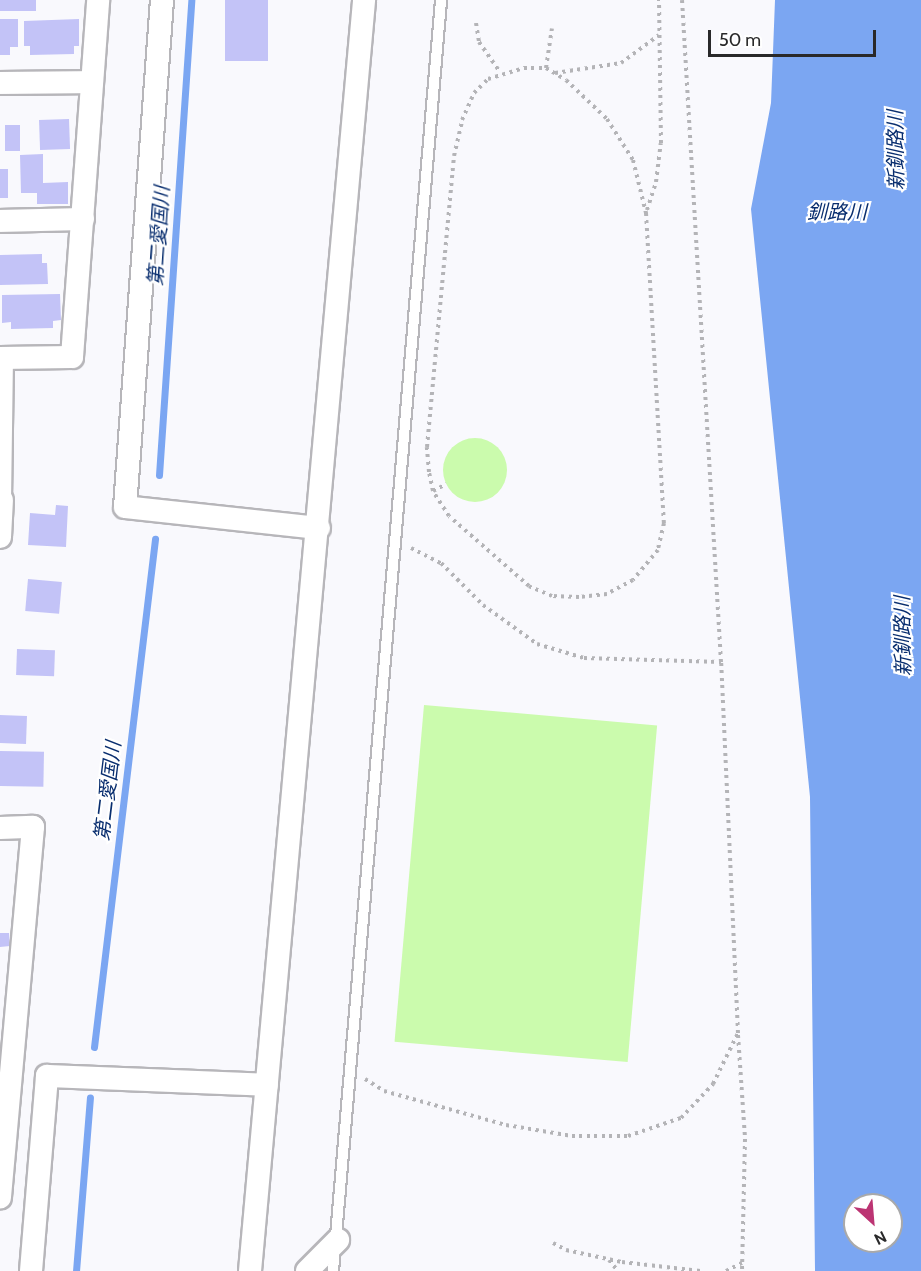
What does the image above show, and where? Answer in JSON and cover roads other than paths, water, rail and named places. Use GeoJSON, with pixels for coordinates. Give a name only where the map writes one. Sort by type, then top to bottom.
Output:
{"type":"FeatureCollection","features":[{"type":"Feature","properties":{"kind":"street"},"geometry":{"type":"LineString","coordinates":[[0,537],[1,358],[72,357],[98,0]]}},
{"type":"Feature","properties":{"kind":"street"},"geometry":{"type":"LineString","coordinates":[[162,0],[125,507],[319,528]]}},
{"type":"Feature","properties":{"kind":"street"},"geometry":{"type":"LineString","coordinates":[[250,1271],[319,528],[364,0]]}},
{"type":"Feature","properties":{"kind":"street"},"geometry":{"type":"LineString","coordinates":[[0,83],[91,82]]}},
{"type":"Feature","properties":{"kind":"street"},"geometry":{"type":"LineString","coordinates":[[0,220],[83,219]]}},
{"type":"Feature","properties":{"kind":"street"},"geometry":{"type":"LineString","coordinates":[[0,828],[33,827],[10,966],[0,1198]]}},
{"type":"Feature","properties":{"kind":"street"},"geometry":{"type":"LineString","coordinates":[[31,1271],[47,1076],[267,1085]]}},
{"type":"Feature","properties":{"kind":"street"},"geometry":{"type":"LineString","coordinates":[[307,1271],[338,1240]]}},
{"type":"Feature","properties":{"kind":"lane"},"geometry":{"type":"LineString","coordinates":[[333,1271],[338,1240],[394,539],[441,0]]}},
{"type":"Feature","properties":{"kind":"water","name":"釧路川"},"geometry":{"type":"Polygon","coordinates":[[[775,0],[921,0],[921,1271],[815,1271],[810,797],[751,209],[771,103],[775,0]]]}},
{"type":"Feature","properties":{"kind":"waterway","name":"第二愛国川"},"geometry":{"type":"LineString","coordinates":[[159,475],[191,0]]}},
{"type":"Feature","properties":{"kind":"waterway","name":"第二愛国川"},"geometry":{"type":"LineString","coordinates":[[94,1047],[155,539]]}},
{"type":"Feature","properties":{"kind":"waterway","name":"第二愛国川"},"geometry":{"type":"LineString","coordinates":[[76,1271],[90,1098]]}},
{"type":"Feature","properties":{"kind":"water label","name":"新釧路川"},"geometry":{"type":"Point","coordinates":[896,150]}},
{"type":"Feature","properties":{"kind":"water label","name":"新釧路川"},"geometry":{"type":"Point","coordinates":[903,636]}}]}
